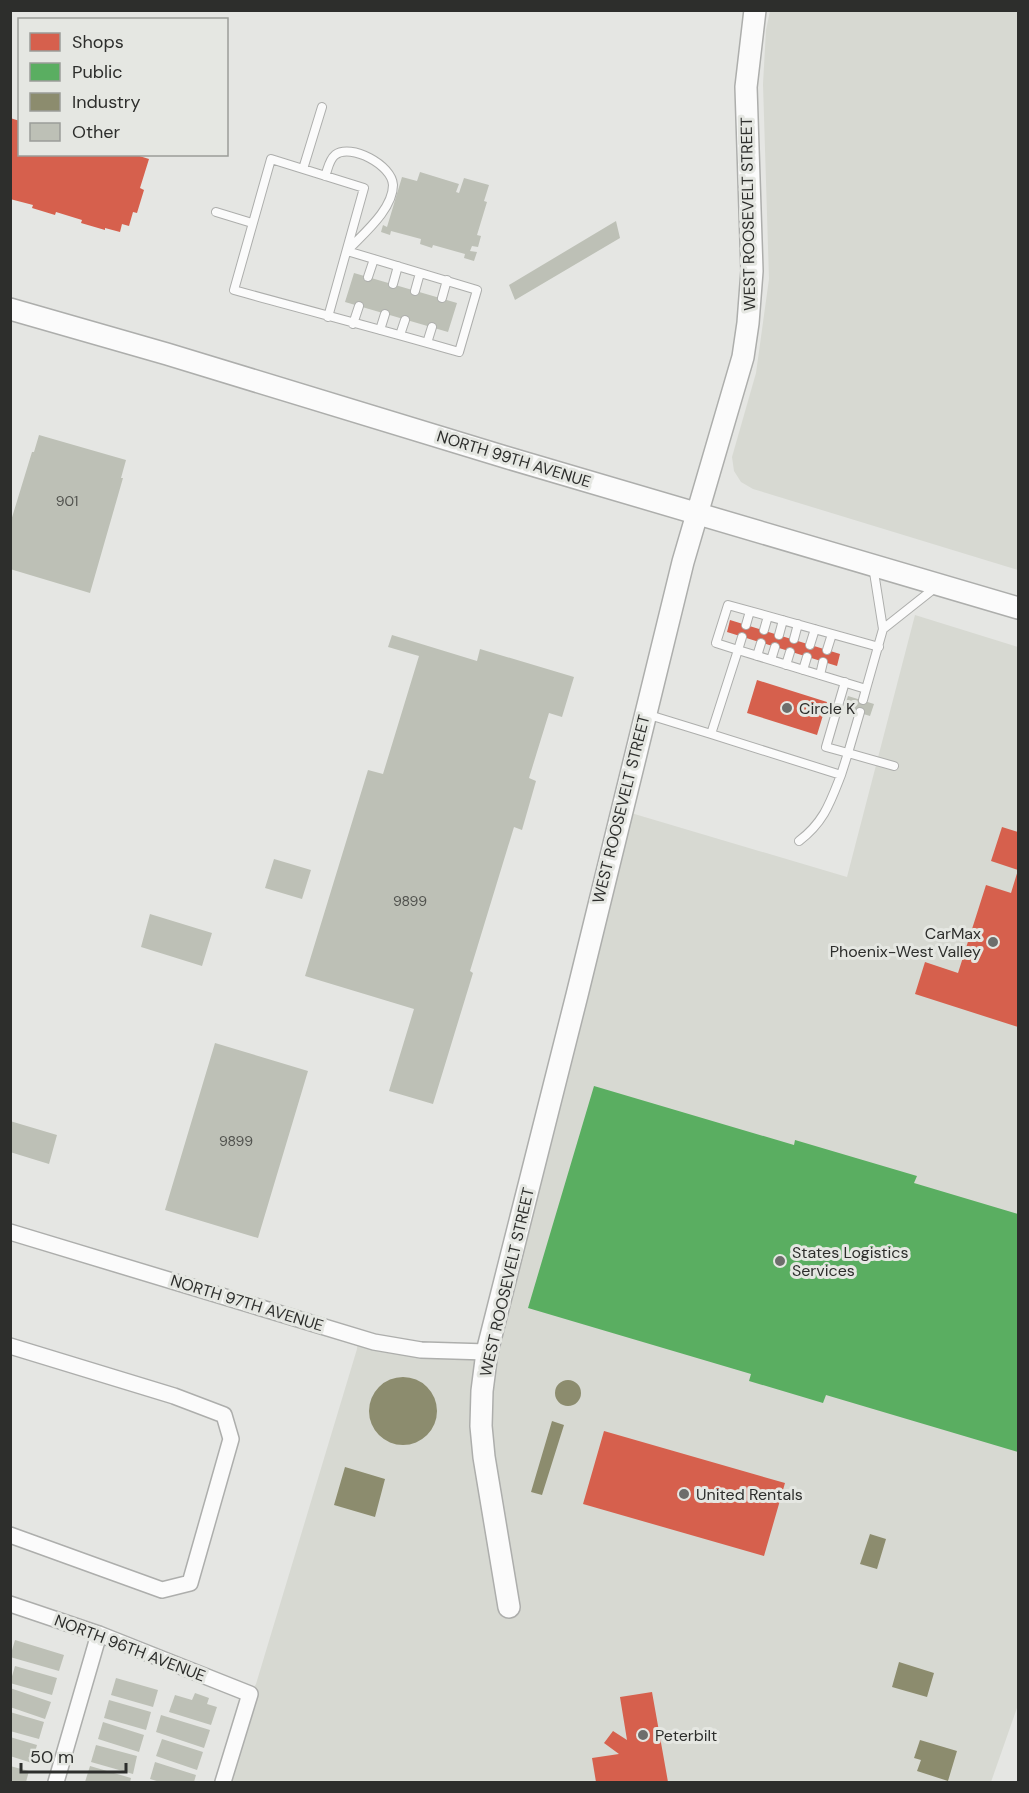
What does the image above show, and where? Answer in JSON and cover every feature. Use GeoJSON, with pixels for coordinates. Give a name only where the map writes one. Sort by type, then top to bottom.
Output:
{"type":"FeatureCollection","features":[{"type":"Feature","properties":{"kind":"street","name":"WEST ROOSEVELT STREET"},"geometry":{"type":"LineString","coordinates":[[508,1607],[481,1426],[482,1391],[487,1352],[575,1004],[682,562],[743,357],[752,271],[746,87],[755,10]]}},
{"type":"Feature","properties":{"kind":"street","name":"NORTH 99TH AVENUE"},"geometry":{"type":"LineString","coordinates":[[10,309],[189,360],[697,514],[1018,608]]}},
{"type":"Feature","properties":{"kind":"street","name":"NORTH 97TH AVENUE"},"geometry":{"type":"LineString","coordinates":[[10,1232],[374,1342],[421,1350],[487,1352]]}},
{"type":"Feature","properties":{"kind":"street"},"geometry":{"type":"LineString","coordinates":[[10,1347],[174,1396],[224,1414],[231,1439],[190,1583],[162,1590],[10,1535]]}},
{"type":"Feature","properties":{"kind":"street","name":"NORTH 96TH AVENUE"},"geometry":{"type":"LineString","coordinates":[[10,1604],[99,1634],[250,1694],[224,1782]]}},
{"type":"Feature","properties":{"kind":"street"},"geometry":{"type":"LineString","coordinates":[[56,1782],[99,1634]]}},
{"type":"Feature","properties":{"kind":"lane"},"geometry":{"type":"LineString","coordinates":[[303,169],[322,107]]}},
{"type":"Feature","properties":{"kind":"lane"},"geometry":{"type":"LineString","coordinates":[[325,176],[337,153],[347,151],[376,160],[393,186],[383,212],[347,251]]}},
{"type":"Feature","properties":{"kind":"lane"},"geometry":{"type":"LineString","coordinates":[[328,316],[364,188],[271,159],[234,290],[353,324],[459,352],[477,290],[347,251]]}},
{"type":"Feature","properties":{"kind":"lane"},"geometry":{"type":"LineString","coordinates":[[216,212],[252,223]]}},
{"type":"Feature","properties":{"kind":"lane"},"geometry":{"type":"LineString","coordinates":[[368,277],[374,259]]}},
{"type":"Feature","properties":{"kind":"lane"},"geometry":{"type":"LineString","coordinates":[[393,284],[398,266]]}},
{"type":"Feature","properties":{"kind":"lane"},"geometry":{"type":"LineString","coordinates":[[415,291],[420,273]]}},
{"type":"Feature","properties":{"kind":"lane"},"geometry":{"type":"LineString","coordinates":[[442,298],[447,280]]}},
{"type":"Feature","properties":{"kind":"lane"},"geometry":{"type":"LineString","coordinates":[[353,324],[359,306]]}},
{"type":"Feature","properties":{"kind":"lane"},"geometry":{"type":"LineString","coordinates":[[380,330],[385,314]]}},
{"type":"Feature","properties":{"kind":"lane"},"geometry":{"type":"LineString","coordinates":[[400,335],[405,320]]}},
{"type":"Feature","properties":{"kind":"lane"},"geometry":{"type":"LineString","coordinates":[[428,343],[432,327]]}},
{"type":"Feature","properties":{"kind":"lane"},"geometry":{"type":"LineString","coordinates":[[863,700],[884,629],[873,565]]}},
{"type":"Feature","properties":{"kind":"lane"},"geometry":{"type":"LineString","coordinates":[[884,629],[939,585]]}},
{"type":"Feature","properties":{"kind":"lane"},"geometry":{"type":"LineString","coordinates":[[867,689],[716,643],[728,605],[879,647]]}},
{"type":"Feature","properties":{"kind":"lane"},"geometry":{"type":"LineString","coordinates":[[746,625],[750,611]]}},
{"type":"Feature","properties":{"kind":"lane"},"geometry":{"type":"LineString","coordinates":[[764,630],[768,616]]}},
{"type":"Feature","properties":{"kind":"lane"},"geometry":{"type":"LineString","coordinates":[[779,635],[783,620]]}},
{"type":"Feature","properties":{"kind":"lane"},"geometry":{"type":"LineString","coordinates":[[794,639],[798,624]]}},
{"type":"Feature","properties":{"kind":"lane"},"geometry":{"type":"LineString","coordinates":[[810,645],[815,629]]}},
{"type":"Feature","properties":{"kind":"lane"},"geometry":{"type":"LineString","coordinates":[[827,650],[832,634]]}},
{"type":"Feature","properties":{"kind":"lane"},"geometry":{"type":"LineString","coordinates":[[711,734],[742,637]]}},
{"type":"Feature","properties":{"kind":"lane"},"geometry":{"type":"LineString","coordinates":[[757,656],[760,643]]}},
{"type":"Feature","properties":{"kind":"lane"},"geometry":{"type":"LineString","coordinates":[[771,660],[775,647]]}},
{"type":"Feature","properties":{"kind":"lane"},"geometry":{"type":"LineString","coordinates":[[786,665],[790,652]]}},
{"type":"Feature","properties":{"kind":"lane"},"geometry":{"type":"LineString","coordinates":[[803,669],[807,657]]}},
{"type":"Feature","properties":{"kind":"lane"},"geometry":{"type":"LineString","coordinates":[[820,675],[823,662]]}},
{"type":"Feature","properties":{"kind":"lane"},"geometry":{"type":"LineString","coordinates":[[845,682],[826,747],[894,766]]}},
{"type":"Feature","properties":{"kind":"lane"},"geometry":{"type":"LineString","coordinates":[[799,841],[813,830],[825,815],[841,775],[860,712]]}},
{"type":"Feature","properties":{"kind":"lane"},"geometry":{"type":"LineString","coordinates":[[645,714],[841,775]]}},
{"type":"Feature","properties":{"kind":"shaded area"},"geometry":{"type":"Polygon","coordinates":[[[770,11],[1018,11],[1018,570],[753,489],[741,482],[734,471],[732,457],[756,373],[769,279],[763,84],[766,30],[770,11]]]}},
{"type":"Feature","properties":{"kind":"shaded area"},"geometry":{"type":"Polygon","coordinates":[[[915,615],[1018,647],[1018,1705],[991,1782],[223,1782],[250,1694],[256,1684],[357,1349],[358,1337],[486,1352],[621,810],[847,877],[915,615]]]}},
{"type":"Feature","properties":{"kind":"building: Shops"},"geometry":{"type":"Polygon","coordinates":[[[10,118],[18,120],[18,156],[139,156],[149,159],[140,188],[144,190],[137,213],[133,212],[129,226],[122,224],[120,232],[81,223],[82,220],[56,212],[55,215],[32,208],[33,205],[10,199],[10,118]]]}},
{"type":"Feature","properties":{"kind":"building: Shops","name":"Circle K"},"geometry":{"type":"Polygon","coordinates":[[[730,620],[840,654],[837,666],[727,632],[730,620]]]}},
{"type":"Feature","properties":{"kind":"building: Shops","name":"Circle K"},"geometry":{"type":"Polygon","coordinates":[[[757,680],[827,702],[817,735],[747,713],[757,680]]]}},
{"type":"Feature","properties":{"kind":"building: Shops"},"geometry":{"type":"Polygon","coordinates":[[[1002,827],[1018,832],[1018,870],[991,861],[1002,827]]]}},
{"type":"Feature","properties":{"kind":"building: Shops","name":"CarMax Phoenix-West Valley"},"geometry":{"type":"Polygon","coordinates":[[[1018,870],[1018,1027],[915,994],[925,962],[958,973],[986,885],[1011,893],[1018,870]]]}},
{"type":"Feature","properties":{"kind":"building: Shops","name":"United Rentals"},"geometry":{"type":"Polygon","coordinates":[[[604,1431],[785,1483],[764,1556],[583,1504],[604,1431]]]}},
{"type":"Feature","properties":{"kind":"building: Shops","name":"Peterbilt"},"geometry":{"type":"Polygon","coordinates":[[[652,1692],[668,1782],[596,1782],[592,1758],[619,1754],[604,1743],[613,1731],[627,1740],[620,1697],[652,1692]]]}},
{"type":"Feature","properties":{"kind":"building: Public","name":"States Logistics Services"},"geometry":{"type":"Polygon","coordinates":[[[594,1086],[794,1145],[795,1140],[917,1176],[914,1183],[1018,1214],[1018,1452],[826,1395],[823,1403],[749,1381],[751,1374],[528,1308],[594,1086]]]}},
{"type":"Feature","properties":{"kind":"building: Industry"},"geometry":{"type":"Polygon","coordinates":[[[403,1377],[416,1380],[427,1387],[434,1398],[437,1411],[434,1424],[427,1435],[416,1442],[403,1445],[390,1442],[379,1435],[372,1424],[369,1411],[372,1398],[379,1387],[390,1380],[403,1377]]]}},
{"type":"Feature","properties":{"kind":"building: Industry"},"geometry":{"type":"Polygon","coordinates":[[[568,1380],[577,1384],[581,1393],[577,1402],[568,1406],[559,1402],[555,1393],[559,1384],[568,1380]]]}},
{"type":"Feature","properties":{"kind":"building: Industry"},"geometry":{"type":"Polygon","coordinates":[[[552,1421],[564,1425],[542,1495],[531,1492],[552,1421]]]}},
{"type":"Feature","properties":{"kind":"building: Industry"},"geometry":{"type":"Polygon","coordinates":[[[345,1467],[385,1479],[375,1517],[334,1505],[345,1467]]]}},
{"type":"Feature","properties":{"kind":"building: Industry"},"geometry":{"type":"Polygon","coordinates":[[[870,1534],[886,1539],[877,1569],[860,1564],[870,1534]]]}},
{"type":"Feature","properties":{"kind":"building: Industry"},"geometry":{"type":"Polygon","coordinates":[[[899,1662],[934,1673],[927,1697],[892,1687],[899,1662]]]}},
{"type":"Feature","properties":{"kind":"building: Industry"},"geometry":{"type":"Polygon","coordinates":[[[920,1740],[957,1751],[948,1781],[917,1771],[921,1760],[914,1758],[920,1740]]]}},
{"type":"Feature","properties":{"kind":"building: Other"},"geometry":{"type":"Polygon","coordinates":[[[420,172],[459,184],[456,192],[459,193],[464,178],[489,185],[484,201],[487,202],[477,235],[481,236],[478,247],[472,246],[470,251],[477,252],[474,261],[464,258],[465,254],[433,245],[432,248],[420,244],[421,239],[391,231],[390,235],[381,232],[383,225],[387,227],[402,177],[417,181],[420,172]]]}},
{"type":"Feature","properties":{"kind":"building: Other"},"geometry":{"type":"Polygon","coordinates":[[[616,221],[620,238],[515,300],[509,285],[616,221]]]}},
{"type":"Feature","properties":{"kind":"building: Other"},"geometry":{"type":"Polygon","coordinates":[[[354,273],[457,303],[448,332],[345,302],[354,273]]]}},
{"type":"Feature","properties":{"kind":"building: Other"},"geometry":{"type":"Polygon","coordinates":[[[39,435],[126,460],[121,478],[123,478],[90,593],[10,569],[10,524],[39,435]]]}},
{"type":"Feature","properties":{"kind":"building: Other"},"geometry":{"type":"Polygon","coordinates":[[[392,635],[477,661],[480,649],[574,677],[562,717],[549,713],[529,778],[536,781],[522,830],[514,827],[470,971],[473,973],[433,1104],[389,1091],[414,1009],[305,976],[368,770],[383,774],[419,656],[388,647],[392,635]]]}},
{"type":"Feature","properties":{"kind":"building: Other"},"geometry":{"type":"Polygon","coordinates":[[[848,696],[874,704],[870,716],[844,708],[848,696]]]}},
{"type":"Feature","properties":{"kind":"building: Other"},"geometry":{"type":"Polygon","coordinates":[[[274,859],[311,870],[302,899],[265,888],[274,859]]]}},
{"type":"Feature","properties":{"kind":"building: Other"},"geometry":{"type":"Polygon","coordinates":[[[150,914],[212,933],[202,966],[141,947],[150,914]]]}},
{"type":"Feature","properties":{"kind":"building: Other"},"geometry":{"type":"Polygon","coordinates":[[[215,1043],[308,1071],[258,1238],[165,1210],[215,1043]]]}},
{"type":"Feature","properties":{"kind":"building: Other"},"geometry":{"type":"Polygon","coordinates":[[[10,1121],[57,1135],[49,1164],[10,1152],[10,1121]]]}},
{"type":"Feature","properties":{"kind":"building: Other"},"geometry":{"type":"Polygon","coordinates":[[[15,1640],[64,1655],[59,1671],[10,1657],[15,1640]]]}},
{"type":"Feature","properties":{"kind":"building: Other"},"geometry":{"type":"Polygon","coordinates":[[[15,1666],[57,1678],[52,1695],[10,1683],[15,1666]]]}},
{"type":"Feature","properties":{"kind":"building: Other"},"geometry":{"type":"Polygon","coordinates":[[[116,1678],[158,1690],[153,1707],[111,1695],[116,1678]]]}},
{"type":"Feature","properties":{"kind":"building: Other"},"geometry":{"type":"Polygon","coordinates":[[[10,1688],[51,1702],[45,1719],[10,1707],[10,1688]]]}},
{"type":"Feature","properties":{"kind":"building: Other"},"geometry":{"type":"Polygon","coordinates":[[[195,1693],[209,1698],[207,1704],[217,1707],[211,1725],[169,1712],[175,1695],[192,1700],[195,1693]]]}},
{"type":"Feature","properties":{"kind":"building: Other"},"geometry":{"type":"Polygon","coordinates":[[[109,1700],[151,1712],[146,1730],[104,1718],[109,1700]]]}},
{"type":"Feature","properties":{"kind":"building: Other"},"geometry":{"type":"Polygon","coordinates":[[[10,1712],[44,1722],[39,1739],[10,1731],[10,1712]]]}},
{"type":"Feature","properties":{"kind":"building: Other"},"geometry":{"type":"Polygon","coordinates":[[[161,1715],[210,1730],[204,1748],[156,1732],[161,1715]]]}},
{"type":"Feature","properties":{"kind":"building: Other"},"geometry":{"type":"Polygon","coordinates":[[[103,1722],[144,1735],[139,1752],[98,1739],[103,1722]]]}},
{"type":"Feature","properties":{"kind":"building: Other"},"geometry":{"type":"Polygon","coordinates":[[[10,1737],[37,1745],[32,1763],[10,1756],[10,1737]]]}},
{"type":"Feature","properties":{"kind":"building: Other"},"geometry":{"type":"Polygon","coordinates":[[[162,1739],[203,1752],[197,1770],[156,1756],[162,1739]]]}},
{"type":"Feature","properties":{"kind":"building: Other"},"geometry":{"type":"Polygon","coordinates":[[[96,1745],[137,1756],[133,1774],[91,1762],[96,1745]]]}},
{"type":"Feature","properties":{"kind":"building: Other"},"geometry":{"type":"Polygon","coordinates":[[[155,1762],[196,1775],[194,1782],[160,1782],[150,1779],[155,1762]]]}},
{"type":"Feature","properties":{"kind":"building: Other"},"geometry":{"type":"Polygon","coordinates":[[[10,1766],[29,1771],[26,1782],[10,1782],[10,1766]]]}},
{"type":"Feature","properties":{"kind":"building: Other"},"geometry":{"type":"Polygon","coordinates":[[[90,1766],[131,1778],[130,1782],[85,1782],[90,1766]]]}},
{"type":"Feature","properties":{"kind":"place","name":"Circle K"},"geometry":{"type":"Point","coordinates":[787,708]}},
{"type":"Feature","properties":{"kind":"place","name":"CarMax Phoenix-West Valley"},"geometry":{"type":"Point","coordinates":[993,942]}},
{"type":"Feature","properties":{"kind":"place","name":"States Logistics Services"},"geometry":{"type":"Point","coordinates":[780,1261]}},
{"type":"Feature","properties":{"kind":"place","name":"United Rentals"},"geometry":{"type":"Point","coordinates":[684,1494]}},
{"type":"Feature","properties":{"kind":"place","name":"Peterbilt"},"geometry":{"type":"Point","coordinates":[643,1735]}}]}
